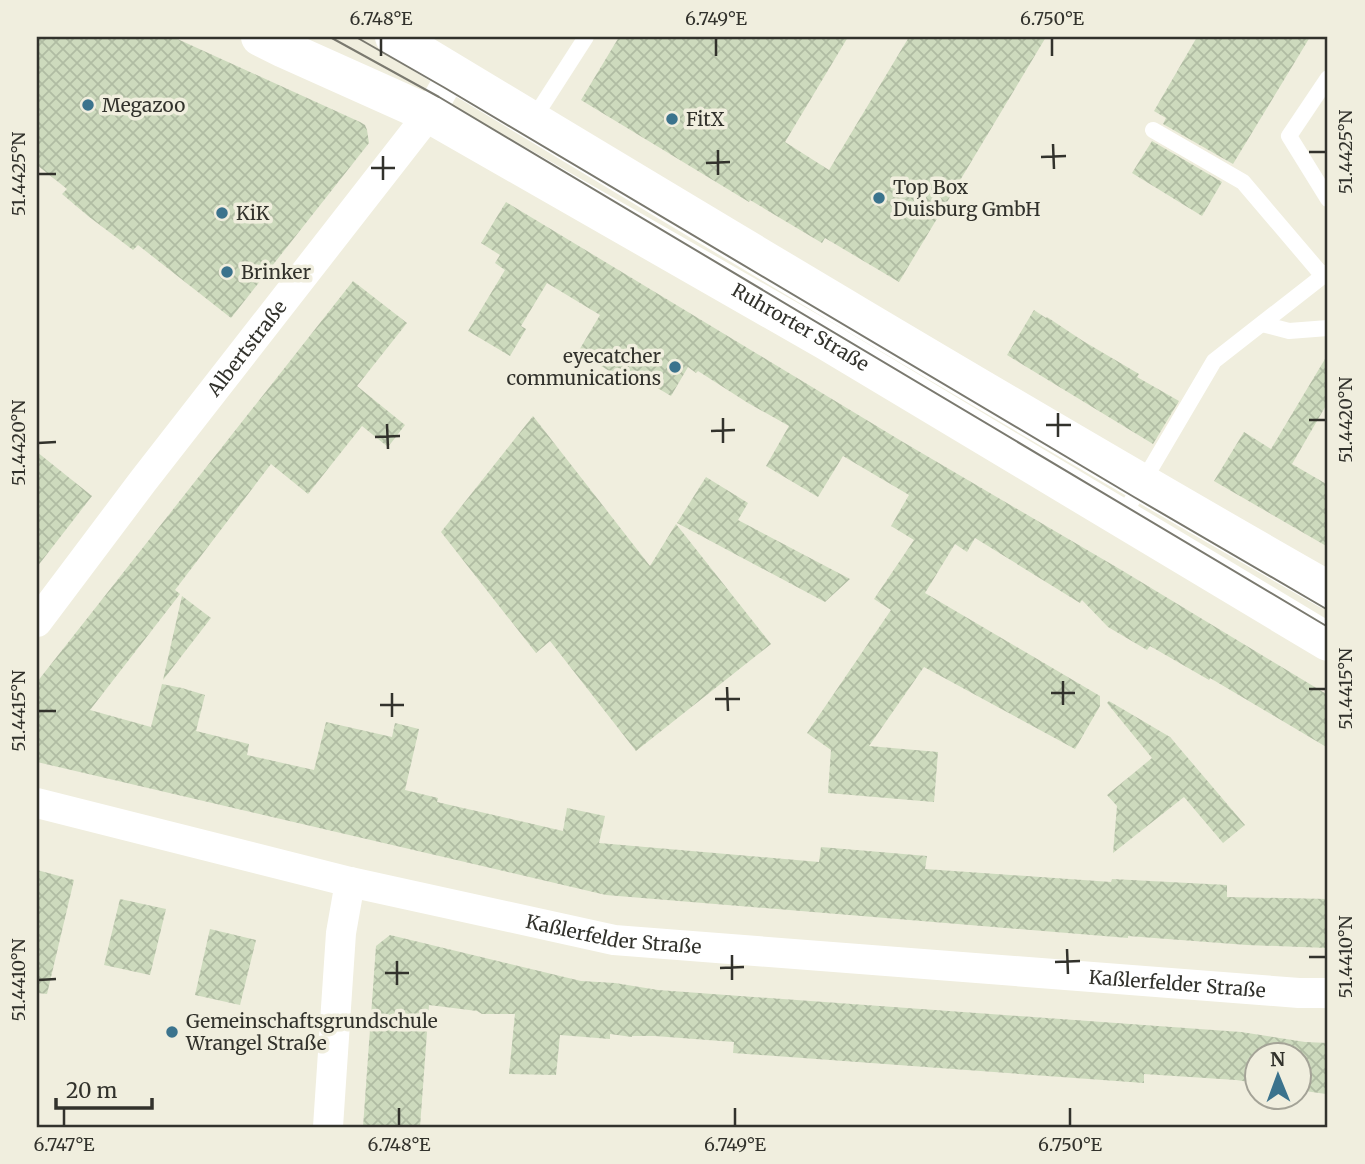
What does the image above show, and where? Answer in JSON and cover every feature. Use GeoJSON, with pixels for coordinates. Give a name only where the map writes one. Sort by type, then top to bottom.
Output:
{"type":"FeatureCollection","features":[{"type":"Feature","properties":{"kind":"main road","name":"Ruhrorter Straße"},"geometry":{"type":"LineString","coordinates":[[260,37],[429,114],[826,341],[1328,642]]}},
{"type":"Feature","properties":{"kind":"main road","name":"Ruhrorter Straße"},"geometry":{"type":"LineString","coordinates":[[394,37],[1142,484],[1328,590]]}},
{"type":"Feature","properties":{"kind":"street","name":"Albertstraße"},"geometry":{"type":"LineString","coordinates":[[37,622],[429,114],[453,72]]}},
{"type":"Feature","properties":{"kind":"street","name":"Kaßlerfelder Straße"},"geometry":{"type":"LineString","coordinates":[[37,803],[350,882],[614,940],[1299,993],[1328,993]]}},
{"type":"Feature","properties":{"kind":"street"},"geometry":{"type":"LineString","coordinates":[[328,1127],[341,933],[350,882]]}},
{"type":"Feature","properties":{"kind":"lane"},"geometry":{"type":"LineString","coordinates":[[532,121],[586,37]]}},
{"type":"Feature","properties":{"kind":"lane"},"geometry":{"type":"LineString","coordinates":[[1328,78],[1289,136],[1328,199]]}},
{"type":"Feature","properties":{"kind":"lane"},"geometry":{"type":"LineString","coordinates":[[1121,519],[1214,361],[1325,274],[1242,182],[1153,130]]}},
{"type":"Feature","properties":{"kind":"lane"},"geometry":{"type":"LineString","coordinates":[[1262,324],[1289,331],[1328,328]]}},
{"type":"Feature","properties":{"kind":"building"},"geometry":{"type":"Polygon","coordinates":[[[37,37],[173,37],[360,122],[365,125],[369,143],[231,318],[138,245],[133,250],[88,216],[62,194],[67,189],[37,165],[37,37]]]}},
{"type":"Feature","properties":{"kind":"building"},"geometry":{"type":"Polygon","coordinates":[[[619,37],[848,37],[785,142],[829,170],[909,37],[1046,37],[899,282],[825,238],[822,243],[750,200],[749,202],[581,100],[619,37]]]}},
{"type":"Feature","properties":{"kind":"building"},"geometry":{"type":"Polygon","coordinates":[[[1197,37],[1310,37],[1233,164],[1163,124],[1166,118],[1154,111],[1197,37]]]}},
{"type":"Feature","properties":{"kind":"building"},"geometry":{"type":"Polygon","coordinates":[[[1152,141],[1222,182],[1202,216],[1132,173],[1152,141]]]}},
{"type":"Feature","properties":{"kind":"building"},"geometry":{"type":"Polygon","coordinates":[[[506,202],[1328,695],[1328,748],[1210,678],[1209,680],[1150,646],[1147,650],[1108,627],[1082,600],[1080,603],[975,538],[967,552],[955,544],[925,593],[1100,696],[1100,706],[1075,749],[924,667],[869,746],[938,752],[934,802],[828,793],[831,750],[807,733],[891,610],[874,599],[914,540],[891,526],[909,495],[843,456],[818,497],[766,466],[789,426],[688,367],[671,396],[639,377],[634,386],[578,352],[600,315],[547,283],[521,326],[526,329],[510,356],[468,331],[505,270],[495,263],[500,255],[481,243],[506,202]]]}},
{"type":"Feature","properties":{"kind":"building"},"geometry":{"type":"Polygon","coordinates":[[[353,281],[407,323],[357,386],[405,425],[388,447],[362,426],[308,494],[271,464],[175,590],[180,594],[90,710],[151,727],[162,684],[182,688],[205,695],[196,731],[249,744],[247,755],[314,770],[326,722],[392,737],[395,723],[419,729],[405,790],[438,798],[437,802],[563,831],[567,808],[605,816],[599,843],[819,862],[821,847],[927,856],[925,869],[1111,882],[1112,879],[1227,885],[1227,897],[1328,899],[1328,948],[1128,938],[606,895],[37,762],[37,682],[353,281]]]}},
{"type":"Feature","properties":{"kind":"building"},"geometry":{"type":"Polygon","coordinates":[[[1034,310],[1179,401],[1153,444],[1007,355],[1034,310]]]}},
{"type":"Feature","properties":{"kind":"building"},"geometry":{"type":"Polygon","coordinates":[[[1328,354],[1328,402],[1292,464],[1328,485],[1328,547],[1214,481],[1244,432],[1271,449],[1328,354]]]}},
{"type":"Feature","properties":{"kind":"building"},"geometry":{"type":"Polygon","coordinates":[[[533,416],[650,566],[676,524],[771,644],[636,751],[550,641],[536,653],[441,532],[533,416]]]}},
{"type":"Feature","properties":{"kind":"building"},"geometry":{"type":"Polygon","coordinates":[[[37,452],[92,496],[37,567],[37,452]]]}},
{"type":"Feature","properties":{"kind":"building"},"geometry":{"type":"Polygon","coordinates":[[[706,477],[748,503],[738,520],[850,579],[825,602],[677,523],[706,477]]]}},
{"type":"Feature","properties":{"kind":"building"},"geometry":{"type":"Polygon","coordinates":[[[182,596],[211,618],[163,680],[182,596]]]}},
{"type":"Feature","properties":{"kind":"building"},"geometry":{"type":"Polygon","coordinates":[[[1109,701],[1170,737],[1245,825],[1223,843],[1184,797],[1113,853],[1117,806],[1107,795],[1152,758],[1107,703],[1109,701]]]}},
{"type":"Feature","properties":{"kind":"building"},"geometry":{"type":"Polygon","coordinates":[[[37,870],[74,880],[47,994],[37,993],[37,870]]]}},
{"type":"Feature","properties":{"kind":"building"},"geometry":{"type":"Polygon","coordinates":[[[120,899],[166,909],[150,975],[104,965],[120,899]]]}},
{"type":"Feature","properties":{"kind":"building"},"geometry":{"type":"Polygon","coordinates":[[[210,929],[256,940],[240,1005],[195,995],[210,929]]]}},
{"type":"Feature","properties":{"kind":"building"},"geometry":{"type":"Polygon","coordinates":[[[390,935],[581,981],[658,990],[1241,1032],[1305,1042],[1242,1042],[1242,1081],[1144,1074],[1144,1083],[733,1053],[734,1042],[610,1034],[610,1039],[560,1035],[556,1075],[509,1074],[515,1014],[482,1014],[477,1011],[429,1005],[420,1127],[363,1127],[376,946],[390,935]]]}},
{"type":"Feature","properties":{"kind":"building"},"geometry":{"type":"Polygon","coordinates":[[[1312,1042],[1328,1043],[1326,1094],[1312,1092],[1312,1042]]]}},
{"type":"Feature","properties":{"kind":"tram line"},"geometry":{"type":"LineString","coordinates":[[330,37],[439,97],[1328,627]]}},
{"type":"Feature","properties":{"kind":"tram line"},"geometry":{"type":"LineString","coordinates":[[356,37],[1328,610]]}},
{"type":"Feature","properties":{"kind":"place","name":"Megazoo"},"geometry":{"type":"Point","coordinates":[88,105]}},
{"type":"Feature","properties":{"kind":"place","name":"FitX"},"geometry":{"type":"Point","coordinates":[672,119]}},
{"type":"Feature","properties":{"kind":"place","name":"Top Box Duisburg GmbH"},"geometry":{"type":"Point","coordinates":[879,198]}},
{"type":"Feature","properties":{"kind":"place","name":"KiK"},"geometry":{"type":"Point","coordinates":[222,213]}},
{"type":"Feature","properties":{"kind":"place","name":"Brinker"},"geometry":{"type":"Point","coordinates":[227,272]}},
{"type":"Feature","properties":{"kind":"place","name":"eyecatcher communications"},"geometry":{"type":"Point","coordinates":[675,367]}},
{"type":"Feature","properties":{"kind":"place","name":"Gemeinschaftsgrundschule Wrangel Straße"},"geometry":{"type":"Point","coordinates":[172,1032]}}]}
